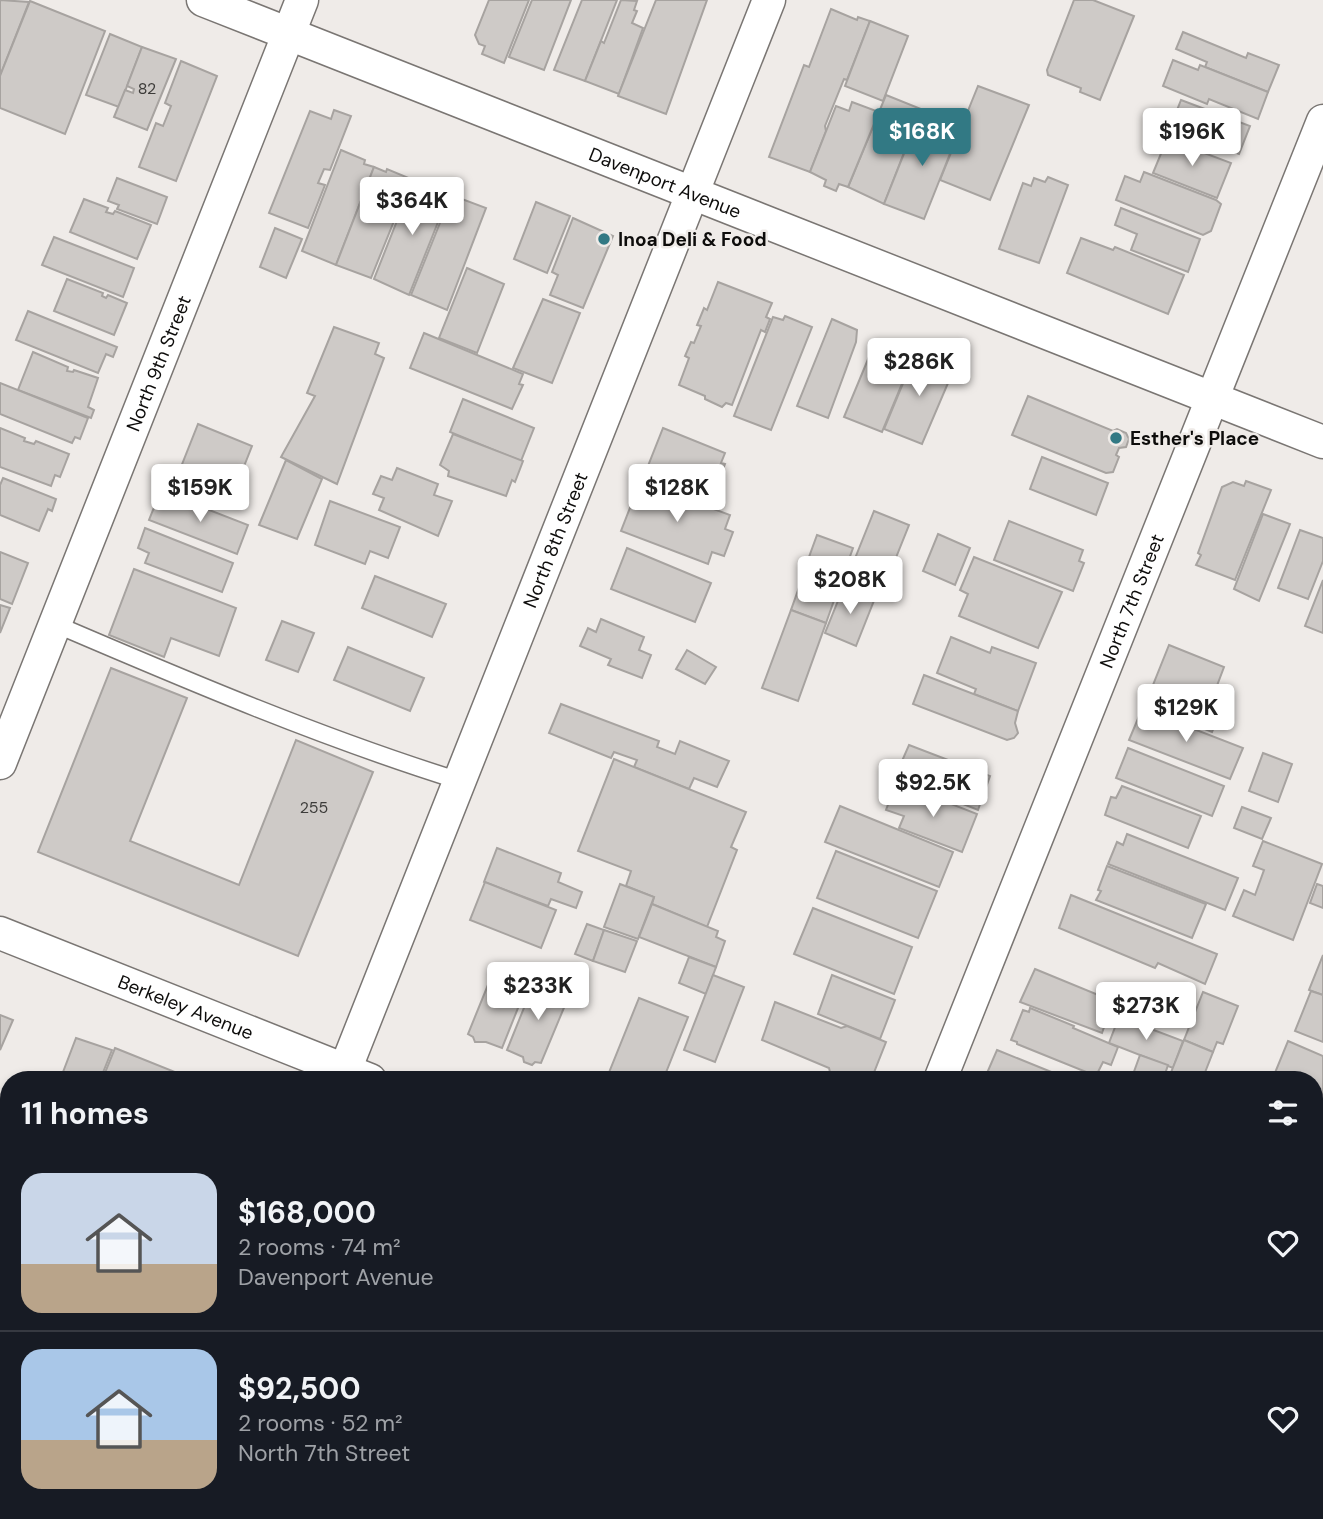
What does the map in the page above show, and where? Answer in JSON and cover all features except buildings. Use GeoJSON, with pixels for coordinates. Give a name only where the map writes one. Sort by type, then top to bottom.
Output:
{"type":"FeatureCollection","features":[{"type":"Feature","properties":{"kind":"street","name":"Davenport Avenue"},"geometry":{"type":"LineString","coordinates":[[203,0],[1323,442]]}},
{"type":"Feature","properties":{"kind":"street","name":"North 9th Street"},"geometry":{"type":"LineString","coordinates":[[0,764],[302,0]]}},
{"type":"Feature","properties":{"kind":"street","name":"North 8th Street"},"geometry":{"type":"LineString","coordinates":[[354,1071],[460,781],[769,0]]}},
{"type":"Feature","properties":{"kind":"street","name":"North 7th Street"},"geometry":{"type":"LineString","coordinates":[[944,1071],[1323,121]]}},
{"type":"Feature","properties":{"kind":"street","name":"Berkeley Avenue"},"geometry":{"type":"LineString","coordinates":[[0,933],[340,1071]]}},
{"type":"Feature","properties":{"kind":"lane"},"geometry":{"type":"LineString","coordinates":[[55,624],[241,703],[460,781]]}},
{"type":"Feature","properties":{"kind":"place","name":"Inoa Deli & Food"},"geometry":{"type":"Point","coordinates":[604,239]}},
{"type":"Feature","properties":{"kind":"place","name":"Esther's Place"},"geometry":{"type":"Point","coordinates":[1116,438]}}]}
